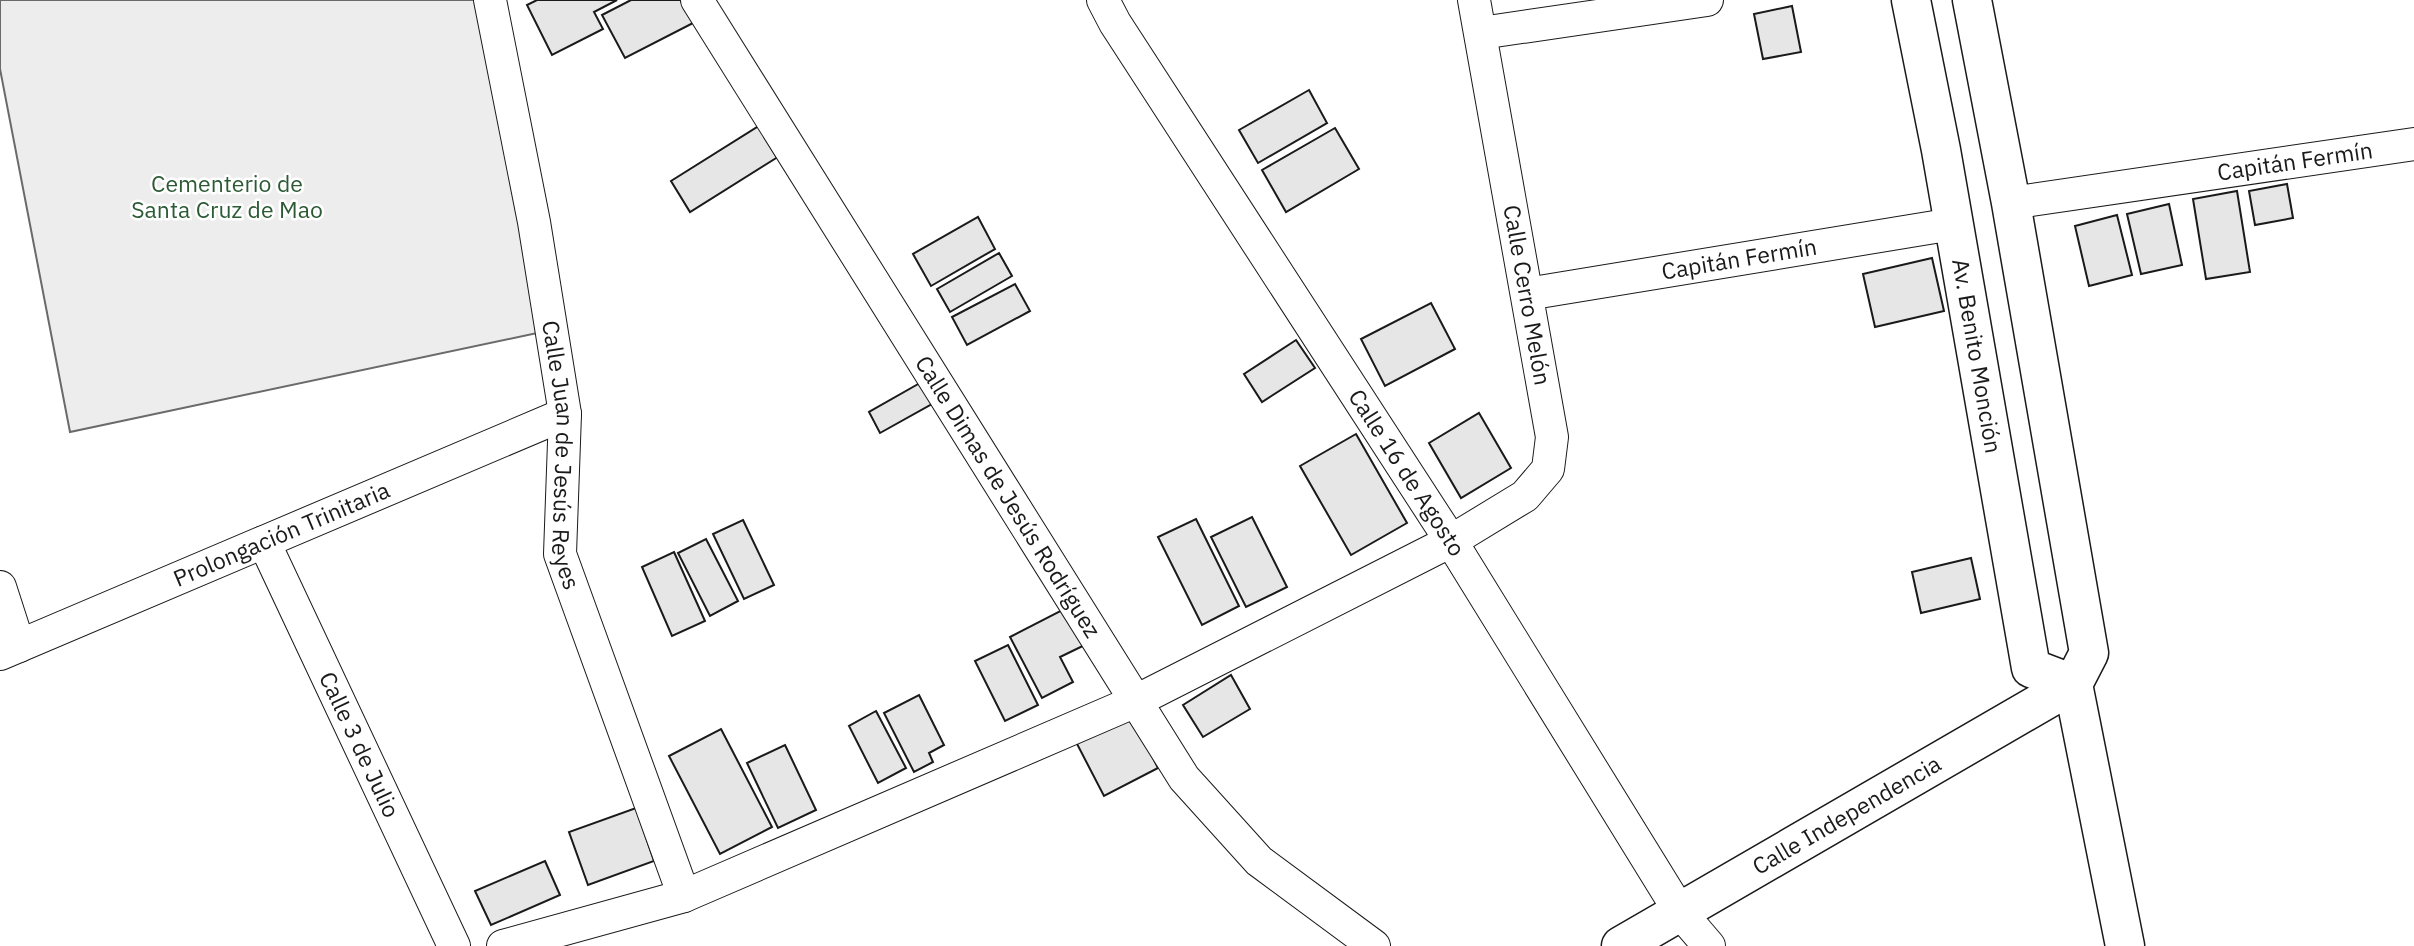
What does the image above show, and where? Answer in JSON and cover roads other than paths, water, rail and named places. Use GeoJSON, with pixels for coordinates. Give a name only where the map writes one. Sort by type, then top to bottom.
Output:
{"type":"FeatureCollection","features":[{"type":"Feature","properties":{"kind":"main road","name":"Av. Benito Monción"},"geometry":{"type":"LineString","coordinates":[[1911,0],[1941,150],[2031,668],[2073,684]]}},
{"type":"Feature","properties":{"kind":"main road"},"geometry":{"type":"LineString","coordinates":[[1972,0],[2011,203],[2089,653],[2073,684],[2125,946]]}},
{"type":"Feature","properties":{"kind":"main road","name":"Calle Independencia"},"geometry":{"type":"LineString","coordinates":[[1621,946],[2073,684]]}},
{"type":"Feature","properties":{"kind":"street","name":"Calle Juan de Jesús Reyes"},"geometry":{"type":"LineString","coordinates":[[491,0],[534,222],[565,414],[559,554],[684,896]]}},
{"type":"Feature","properties":{"kind":"street","name":"Calle Dimas de Jesús Rodríguez"},"geometry":{"type":"LineString","coordinates":[[697,0],[1184,778],[1259,861],[1374,946]]}},
{"type":"Feature","properties":{"kind":"street","name":"Calle 16 de Agosto"},"geometry":{"type":"LineString","coordinates":[[1103,0],[1115,23],[1451,541],[1680,912],[1709,946]]}},
{"type":"Feature","properties":{"kind":"street","name":"Calle Cerro Melón"},"geometry":{"type":"LineString","coordinates":[[503,946],[684,896],[1136,701],[1451,541],[1525,496],[1548,469],[1552,437],[1474,0]]}},
{"type":"Feature","properties":{"kind":"street"},"geometry":{"type":"LineString","coordinates":[[1481,33],[1707,0]]}},
{"type":"Feature","properties":{"kind":"street","name":"Capitán Fermín"},"geometry":{"type":"LineString","coordinates":[[2011,203],[2414,144]]}},
{"type":"Feature","properties":{"kind":"street","name":"Capitán Fermín"},"geometry":{"type":"LineString","coordinates":[[1527,294],[1953,224]]}},
{"type":"Feature","properties":{"kind":"street","name":"Prolongación Trinitaria"},"geometry":{"type":"LineString","coordinates":[[9,650],[565,414]]}},
{"type":"Feature","properties":{"kind":"street","name":"Calle 3 de Julio"},"geometry":{"type":"LineString","coordinates":[[264,542],[454,946]]}},
{"type":"Feature","properties":{"kind":"street"},"geometry":{"type":"LineString","coordinates":[[0,587],[9,650]]}},
{"type":"Feature","properties":{"kind":"park label","name":"Cementerio de Santa Cruz de Mao"},"geometry":{"type":"Point","coordinates":[227,197]}}]}
